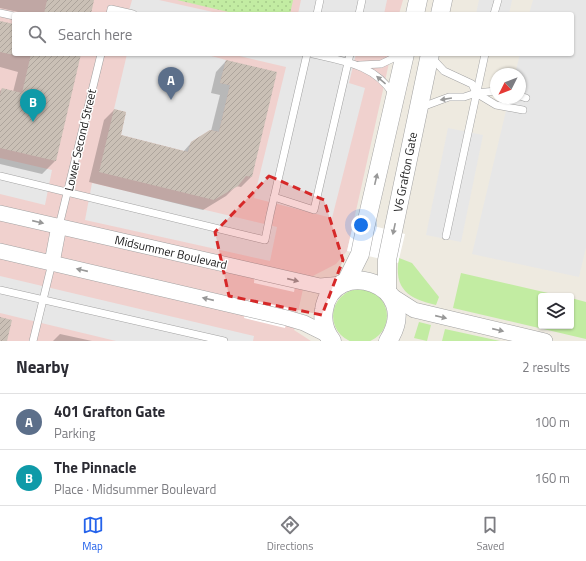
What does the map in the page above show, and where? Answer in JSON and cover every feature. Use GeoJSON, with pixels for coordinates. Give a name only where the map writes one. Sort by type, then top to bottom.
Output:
{"type":"FeatureCollection","features":[{"type":"Feature","properties":{"kind":"street"},"geometry":{"type":"LineString","coordinates":[[415,12],[418,0]]}},
{"type":"Feature","properties":{"kind":"street"},"geometry":{"type":"LineString","coordinates":[[440,12],[443,0]]}},
{"type":"Feature","properties":{"kind":"street","name":"V6 Grafton Gate"},"geometry":{"type":"LineString","coordinates":[[331,339],[323,321],[324,307],[334,290],[344,283],[360,254],[396,100],[405,56]]}},
{"type":"Feature","properties":{"kind":"street","name":"V6 Grafton Gate"},"geometry":{"type":"LineString","coordinates":[[388,293],[387,260],[430,56]]}},
{"type":"Feature","properties":{"kind":"street","name":"Midsummer Boulevard"},"geometry":{"type":"LineString","coordinates":[[0,213],[320,286],[344,283]]}},
{"type":"Feature","properties":{"kind":"street"},"geometry":{"type":"LineString","coordinates":[[52,263],[59,226]]}},
{"type":"Feature","properties":{"kind":"street"},"geometry":{"type":"LineString","coordinates":[[0,251],[288,318],[304,323],[331,339]]}},
{"type":"Feature","properties":{"kind":"street"},"geometry":{"type":"LineString","coordinates":[[344,283],[353,280],[368,280],[381,286],[407,307],[422,312],[545,341]]}},
{"type":"Feature","properties":{"kind":"street"},"geometry":{"type":"LineString","coordinates":[[388,293],[395,306],[397,319],[394,331],[388,341]]}},
{"type":"Feature","properties":{"kind":"lane"},"geometry":{"type":"LineString","coordinates":[[317,12],[320,0]]}},
{"type":"Feature","properties":{"kind":"lane"},"geometry":{"type":"LineString","coordinates":[[359,12],[362,0]]}},
{"type":"Feature","properties":{"kind":"lane"},"geometry":{"type":"LineString","coordinates":[[495,12],[498,0]]}},
{"type":"Feature","properties":{"kind":"lane"},"geometry":{"type":"LineString","coordinates":[[0,13],[12,16]]}},
{"type":"Feature","properties":{"kind":"lane","name":"Lower Second Street"},"geometry":{"type":"LineString","coordinates":[[59,226],[101,56]]}},
{"type":"Feature","properties":{"kind":"lane"},"geometry":{"type":"LineString","coordinates":[[0,176],[68,191],[265,240],[307,56]]}},
{"type":"Feature","properties":{"kind":"lane"},"geometry":{"type":"LineString","coordinates":[[322,56],[360,66],[384,82],[396,100]]}},
{"type":"Feature","properties":{"kind":"lane"},"geometry":{"type":"LineString","coordinates":[[274,197],[314,210],[350,56]]}},
{"type":"Feature","properties":{"kind":"lane"},"geometry":{"type":"LineString","coordinates":[[360,66],[381,64],[398,56]]}},
{"type":"Feature","properties":{"kind":"lane"},"geometry":{"type":"LineString","coordinates":[[431,56],[444,71],[472,84],[476,93],[496,105],[523,110]]}},
{"type":"Feature","properties":{"kind":"lane"},"geometry":{"type":"LineString","coordinates":[[446,236],[485,56]]}},
{"type":"Feature","properties":{"kind":"lane"},"geometry":{"type":"LineString","coordinates":[[418,109],[438,100],[464,98],[476,93],[490,92]]}},
{"type":"Feature","properties":{"kind":"lane"},"geometry":{"type":"LineString","coordinates":[[33,341],[52,263]]}},
{"type":"Feature","properties":{"kind":"lane"},"geometry":{"type":"LineString","coordinates":[[0,290],[224,341]]}},
{"type":"Feature","properties":{"kind":"highlighted area"},"geometry":{"type":"Polygon","coordinates":[[[269,176],[324,200],[343,260],[322,315],[229,296],[215,232],[269,176]]]}},
{"type":"Feature","properties":{"kind":"shaded area"},"geometry":{"type":"Polygon","coordinates":[[[0,0],[403,0],[400,12],[12,12],[12,56],[391,56],[347,251],[336,264],[305,280],[294,330],[311,341],[0,341],[0,0]]]}},
{"type":"Feature","properties":{"kind":"shaded area"},"geometry":{"type":"Polygon","coordinates":[[[132,0],[159,0],[213,12],[129,12],[132,0]]]}},
{"type":"Feature","properties":{"kind":"shaded area"},"geometry":{"type":"Polygon","coordinates":[[[301,0],[387,0],[384,12],[298,12],[301,0]]]}},
{"type":"Feature","properties":{"kind":"shaded area"},"geometry":{"type":"Polygon","coordinates":[[[479,0],[512,0],[509,12],[476,12],[479,0]]]}},
{"type":"Feature","properties":{"kind":"shaded area"},"geometry":{"type":"Polygon","coordinates":[[[533,0],[586,0],[586,247],[579,277],[472,254],[508,104],[526,104],[526,68],[516,68],[520,56],[574,56],[574,12],[530,12],[533,0]]]}},
{"type":"Feature","properties":{"kind":"shaded area"},"geometry":{"type":"Polygon","coordinates":[[[127,56],[211,56],[226,60],[220,83],[230,85],[219,132],[210,130],[191,142],[188,152],[121,135],[126,112],[114,109],[127,56]]]}},
{"type":"Feature","properties":{"kind":"shaded area"},"geometry":{"type":"Polygon","coordinates":[[[239,56],[356,56],[349,83],[365,88],[332,218],[254,198],[286,67],[239,56]]]}},
{"type":"Feature","properties":{"kind":"shaded area"},"geometry":{"type":"Polygon","coordinates":[[[448,128],[483,135],[461,242],[426,235],[448,128]]]}},
{"type":"Feature","properties":{"kind":"shaded area"},"geometry":{"type":"Polygon","coordinates":[[[0,158],[52,170],[45,205],[0,194],[0,158]]]}},
{"type":"Feature","properties":{"kind":"shaded area"},"geometry":{"type":"Polygon","coordinates":[[[92,183],[277,227],[270,261],[85,220],[92,183]]]}},
{"type":"Feature","properties":{"kind":"shaded area"},"geometry":{"type":"Polygon","coordinates":[[[0,276],[254,336],[253,341],[116,341],[0,313],[0,276]]]}},
{"type":"Feature","properties":{"kind":"green space"},"geometry":{"type":"Polygon","coordinates":[[[177,0],[293,0],[290,12],[228,12],[177,0]]]}},
{"type":"Feature","properties":{"kind":"green space"},"geometry":{"type":"Polygon","coordinates":[[[399,258],[412,263],[439,297],[436,305],[426,303],[411,296],[405,291],[398,278],[399,258]]]}},
{"type":"Feature","properties":{"kind":"green space"},"geometry":{"type":"Polygon","coordinates":[[[461,273],[548,293],[538,293],[538,328],[453,308],[461,273]]]}},
{"type":"Feature","properties":{"kind":"green space"},"geometry":{"type":"Polygon","coordinates":[[[360,289],[375,294],[379,297],[386,311],[386,321],[382,331],[375,338],[368,341],[352,341],[345,338],[338,331],[333,316],[338,301],[341,297],[345,294],[360,289]]]}},
{"type":"Feature","properties":{"kind":"green space"},"geometry":{"type":"Polygon","coordinates":[[[574,299],[586,302],[586,339],[543,329],[574,329],[574,299]]]}},
{"type":"Feature","properties":{"kind":"green space"},"geometry":{"type":"Polygon","coordinates":[[[419,322],[431,325],[427,341],[414,338],[419,322]]]}},
{"type":"Feature","properties":{"kind":"green space"},"geometry":{"type":"Polygon","coordinates":[[[445,329],[500,341],[442,341],[445,329]]]}},
{"type":"Feature","properties":{"kind":"pier"},"geometry":{"type":"Polygon","coordinates":[[[354,221],[405,234],[398,263],[347,251],[354,221]]]}},
{"type":"Feature","properties":{"kind":"pier"},"geometry":{"type":"Polygon","coordinates":[[[255,271],[296,281],[294,292],[254,283],[255,271]]]}},
{"type":"Feature","properties":{"kind":"pier"},"geometry":{"type":"Polygon","coordinates":[[[249,299],[290,308],[285,328],[244,318],[249,299]]]}},
{"type":"Feature","properties":{"kind":"building"},"geometry":{"type":"Polygon","coordinates":[[[47,0],[94,0],[91,12],[44,12],[47,0]]]}},
{"type":"Feature","properties":{"kind":"building"},"geometry":{"type":"Polygon","coordinates":[[[0,21],[12,24],[12,55],[0,52],[0,21]]]}},
{"type":"Feature","properties":{"kind":"building"},"geometry":{"type":"Polygon","coordinates":[[[31,56],[81,56],[56,161],[0,148],[0,95],[2,88],[22,93],[31,56]]]}},
{"type":"Feature","properties":{"kind":"building"},"geometry":{"type":"Polygon","coordinates":[[[226,60],[277,72],[252,177],[246,176],[238,186],[214,200],[99,172],[114,109],[126,112],[121,135],[188,152],[191,142],[210,130],[219,132],[230,85],[220,83],[226,60]]]}},
{"type":"Feature","properties":{"kind":"building"},"geometry":{"type":"Polygon","coordinates":[[[0,317],[12,320],[7,341],[0,341],[0,317]]]}},
{"type":"Feature","properties":{"kind":"place","name":"401 Grafton Gate"},"geometry":{"type":"Point","coordinates":[171,100]}},
{"type":"Feature","properties":{"kind":"place","name":"The Pinnacle"},"geometry":{"type":"Point","coordinates":[33,122]}}]}
